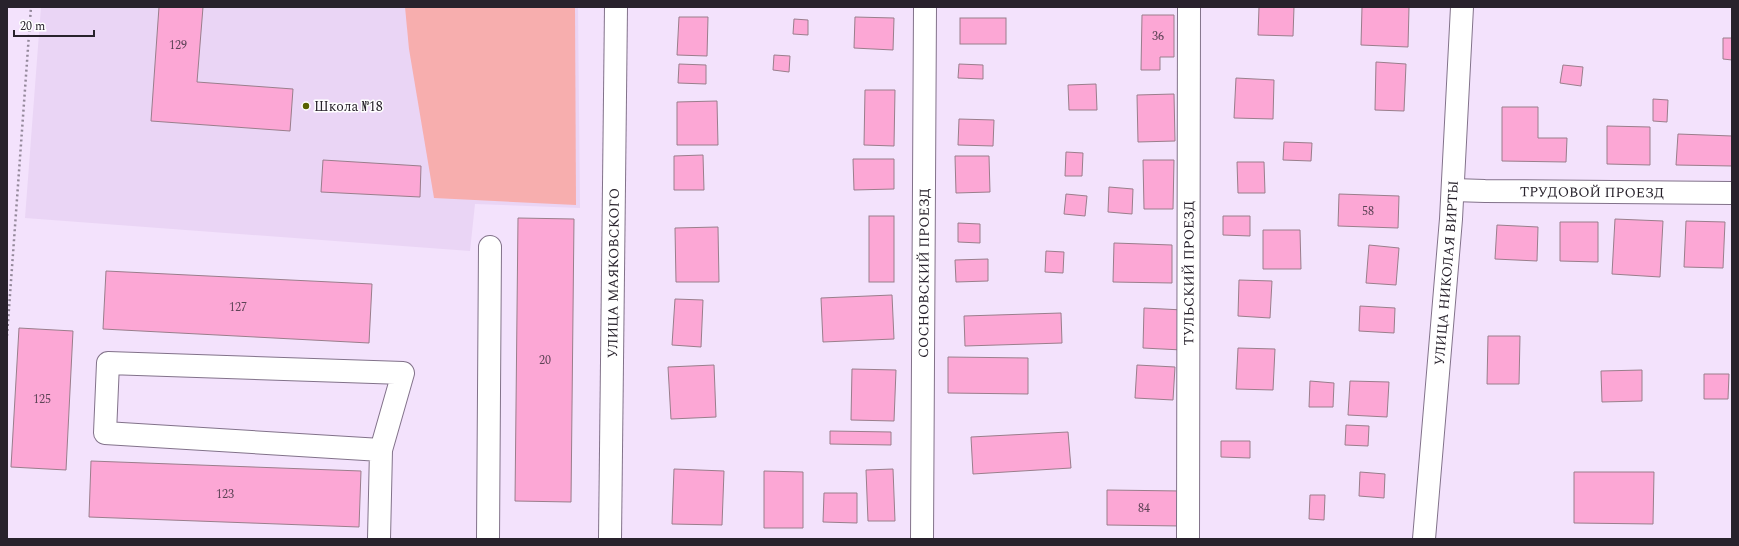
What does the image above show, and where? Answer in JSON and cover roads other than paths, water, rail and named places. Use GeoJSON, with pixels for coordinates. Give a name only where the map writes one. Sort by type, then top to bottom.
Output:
{"type":"FeatureCollection","features":[{"type":"Feature","properties":{"kind":"street","name":"УЛИЦА МАЯКОВСКОГО"},"geometry":{"type":"LineString","coordinates":[[610,539],[616,7]]}},
{"type":"Feature","properties":{"kind":"street","name":"СОСНОВСКИЙ ПРОЕЗД"},"geometry":{"type":"LineString","coordinates":[[922,539],[925,7]]}},
{"type":"Feature","properties":{"kind":"street","name":"ТУЛЬСКИЙ ПРОЕЗД"},"geometry":{"type":"LineString","coordinates":[[1188,539],[1189,7]]}},
{"type":"Feature","properties":{"kind":"street","name":"УЛИЦА НИКОЛАЯ ВИРТЫ"},"geometry":{"type":"LineString","coordinates":[[1424,539],[1453,190],[1462,7]]}},
{"type":"Feature","properties":{"kind":"street","name":"ТРУДОВОЙ ПРОЕЗД"},"geometry":{"type":"LineString","coordinates":[[1453,190],[1732,193]]}},
{"type":"Feature","properties":{"kind":"street"},"geometry":{"type":"LineString","coordinates":[[488,539],[490,247]]}},
{"type":"Feature","properties":{"kind":"street"},"geometry":{"type":"LineString","coordinates":[[379,539],[380,450],[403,373],[108,363],[105,433],[380,450]]}},
{"type":"Feature","properties":{"kind":"place","name":"Школа №18"},"geometry":{"type":"Point","coordinates":[306,106]}}]}
